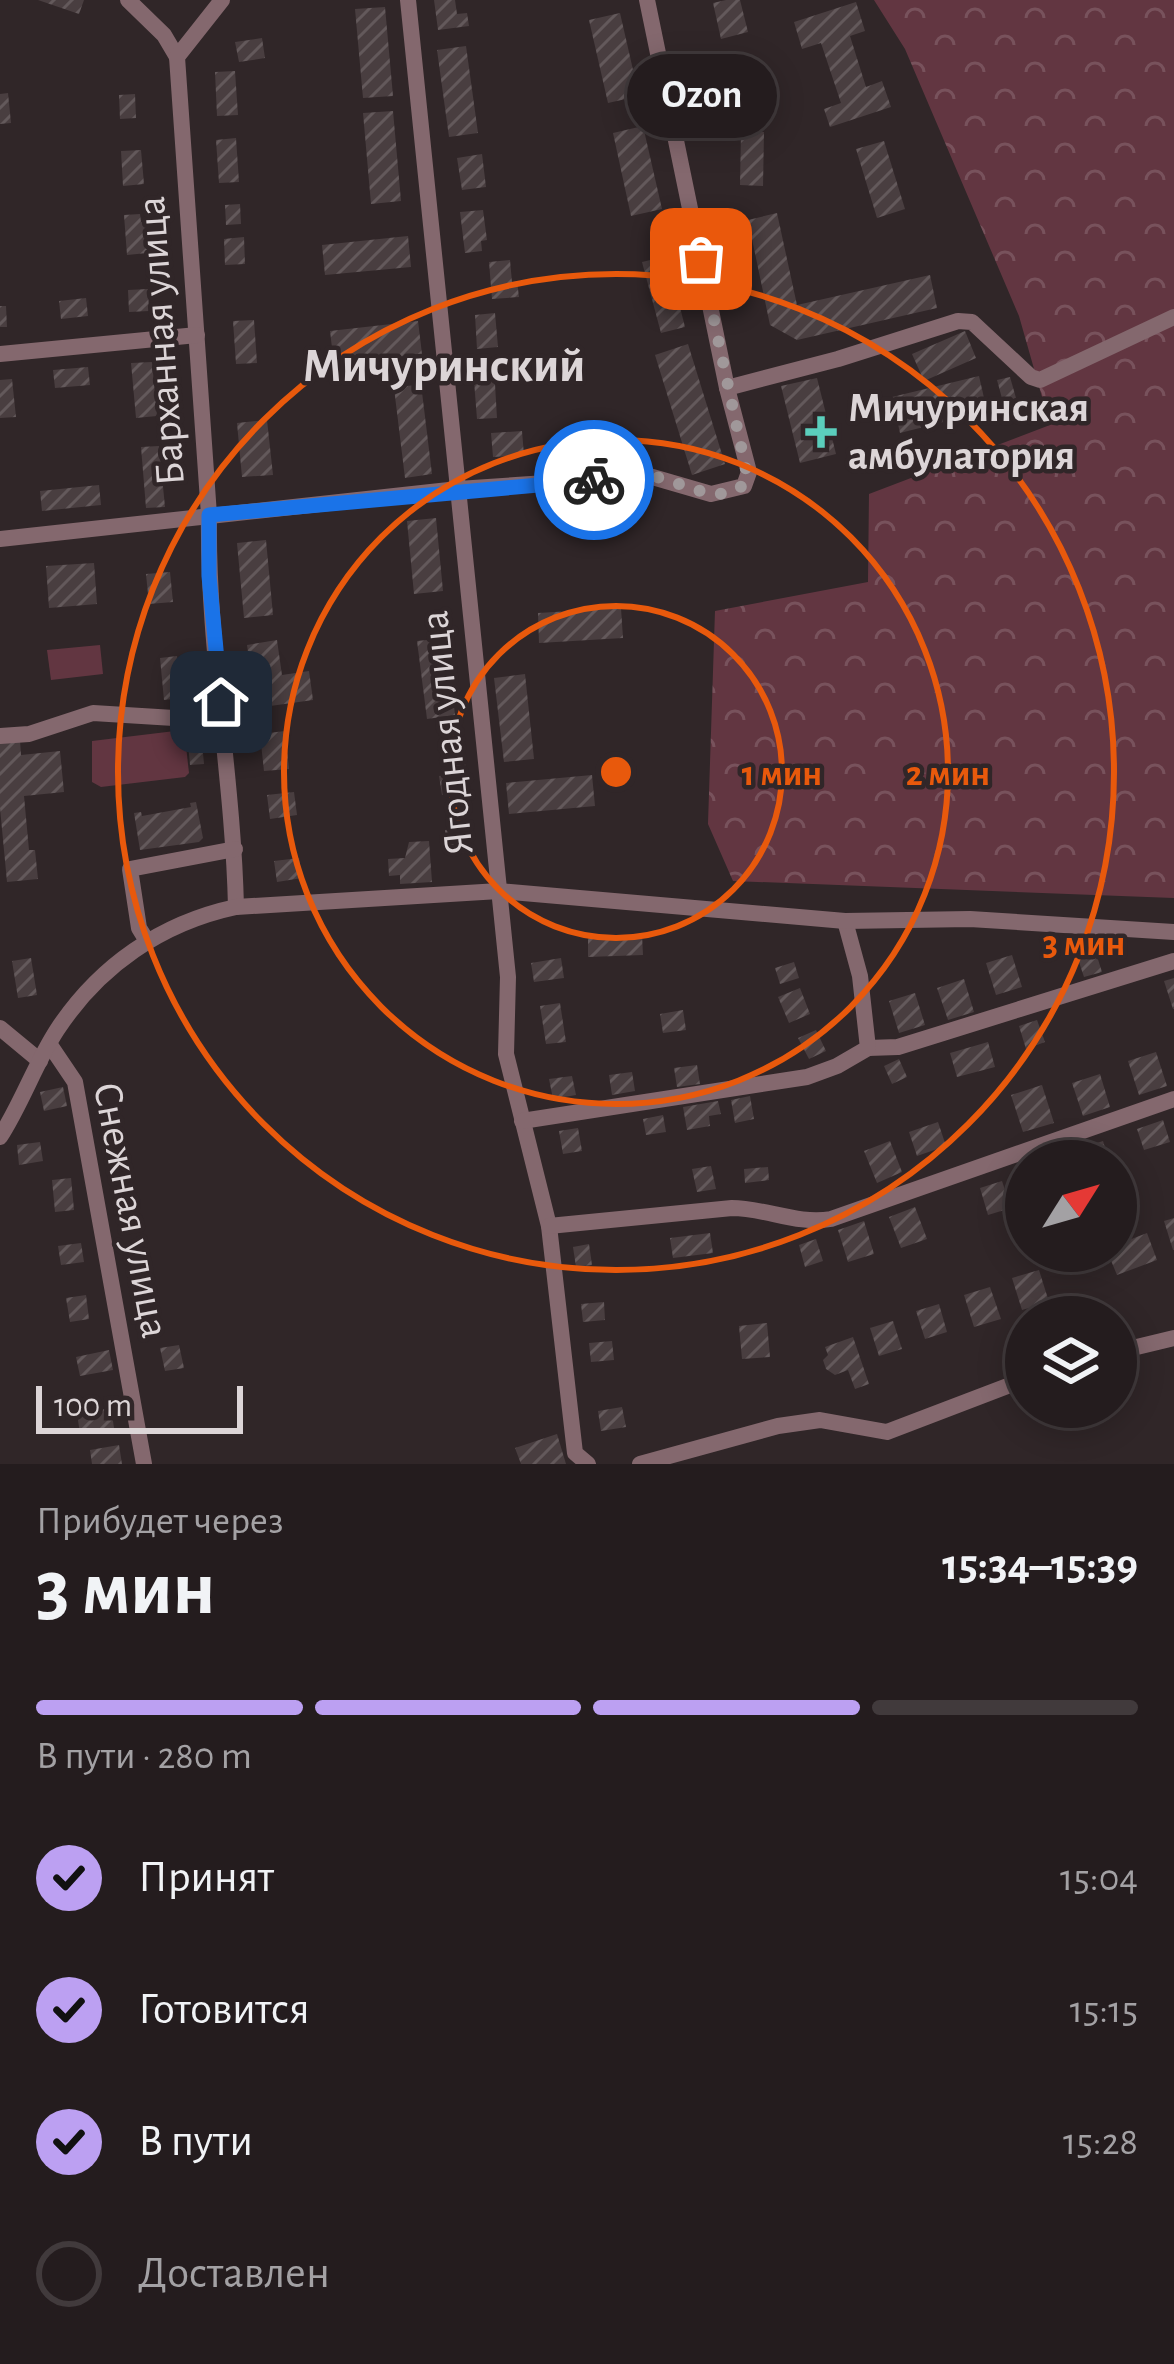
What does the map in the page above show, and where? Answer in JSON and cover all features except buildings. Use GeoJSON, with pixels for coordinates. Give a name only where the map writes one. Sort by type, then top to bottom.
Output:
{"type":"FeatureCollection","features":[{"type":"Feature","properties":{"kind":"street"},"geometry":{"type":"LineString","coordinates":[[128,0],[164,35],[178,57],[222,0]]}},
{"type":"Feature","properties":{"kind":"street","name":"Ягодная улица"},"geometry":{"type":"LineString","coordinates":[[408,0],[508,977],[506,1054],[549,1226],[581,1459]]}},
{"type":"Feature","properties":{"kind":"street"},"geometry":{"type":"LineString","coordinates":[[0,539],[458,489],[650,476],[711,494],[744,486],[749,472],[727,388],[647,0]]}},
{"type":"Feature","properties":{"kind":"street","name":"Барханная улица"},"geometry":{"type":"LineString","coordinates":[[178,57],[209,515],[209,576],[235,849],[236,907]]}},
{"type":"Feature","properties":{"kind":"street"},"geometry":{"type":"LineString","coordinates":[[727,388],[775,378],[958,321],[972,322],[1040,380],[1174,317]]}},
{"type":"Feature","properties":{"kind":"street"},"geometry":{"type":"LineString","coordinates":[[0,354],[197,335]]}},
{"type":"Feature","properties":{"kind":"street"},"geometry":{"type":"LineString","coordinates":[[0,736],[29,734],[93,713],[190,719],[223,716]]}},
{"type":"Feature","properties":{"kind":"street"},"geometry":{"type":"LineString","coordinates":[[147,941],[140,928],[130,869],[235,849]]}},
{"type":"Feature","properties":{"kind":"street"},"geometry":{"type":"LineString","coordinates":[[0,1137],[45,1053],[89,989],[147,941],[201,915],[236,907],[500,891],[844,921],[970,919],[1174,932]]}},
{"type":"Feature","properties":{"kind":"street"},"geometry":{"type":"LineString","coordinates":[[844,921],[860,976],[868,1048]]}},
{"type":"Feature","properties":{"kind":"street"},"geometry":{"type":"LineString","coordinates":[[522,1121],[807,1077],[868,1048],[898,1047],[1174,961]]}},
{"type":"Feature","properties":{"kind":"street","name":"Снежная улица"},"geometry":{"type":"LineString","coordinates":[[0,1028],[45,1053],[75,1082],[144,1464]]}},
{"type":"Feature","properties":{"kind":"street"},"geometry":{"type":"LineString","coordinates":[[549,1226],[732,1208],[807,1220],[831,1219],[1174,1099]]}},
{"type":"Feature","properties":{"kind":"street"},"geometry":{"type":"LineString","coordinates":[[1137,1347],[1174,1338]]}},
{"type":"Feature","properties":{"kind":"street"},"geometry":{"type":"LineString","coordinates":[[640,1464],[778,1426],[820,1420],[887,1432],[1005,1387]]}},
{"type":"Feature","properties":{"kind":"green space"},"geometry":{"type":"Polygon","coordinates":[[[874,0],[1174,0],[1174,898],[733,881],[708,824],[715,611],[868,582],[869,494],[1050,425],[1019,316],[905,49],[874,0]]]}},
{"type":"Feature","properties":{"kind":"green space"},"geometry":{"type":"Polygon","coordinates":[[[100,645],[103,674],[51,680],[47,650],[100,645]]]}},
{"type":"Feature","properties":{"kind":"green space"},"geometry":{"type":"Polygon","coordinates":[[[175,731],[185,737],[189,773],[185,777],[101,787],[92,782],[92,741],[175,731]]]}},
{"type":"Feature","properties":{"kind":"way so far"},"geometry":{"type":"LineString","coordinates":[[594,480],[650,476],[711,494],[729,493],[748,479],[701,259]]}},
{"type":"Feature","properties":{"kind":"place","name":"Ozon"},"geometry":{"type":"Point","coordinates":[701,259]}},
{"type":"Feature","properties":{"kind":"place","name":"Мичуринская амбулатория"},"geometry":{"type":"Point","coordinates":[821,432]}},
{"type":"Feature","properties":{"kind":"district","name":"Мичуринский"},"geometry":{"type":"Point","coordinates":[444,367]}},
{"type":"Feature","properties":{"kind":"route"},"geometry":{"type":"LineString","coordinates":[[221,702],[209,576],[209,515],[594,480]]}}]}
